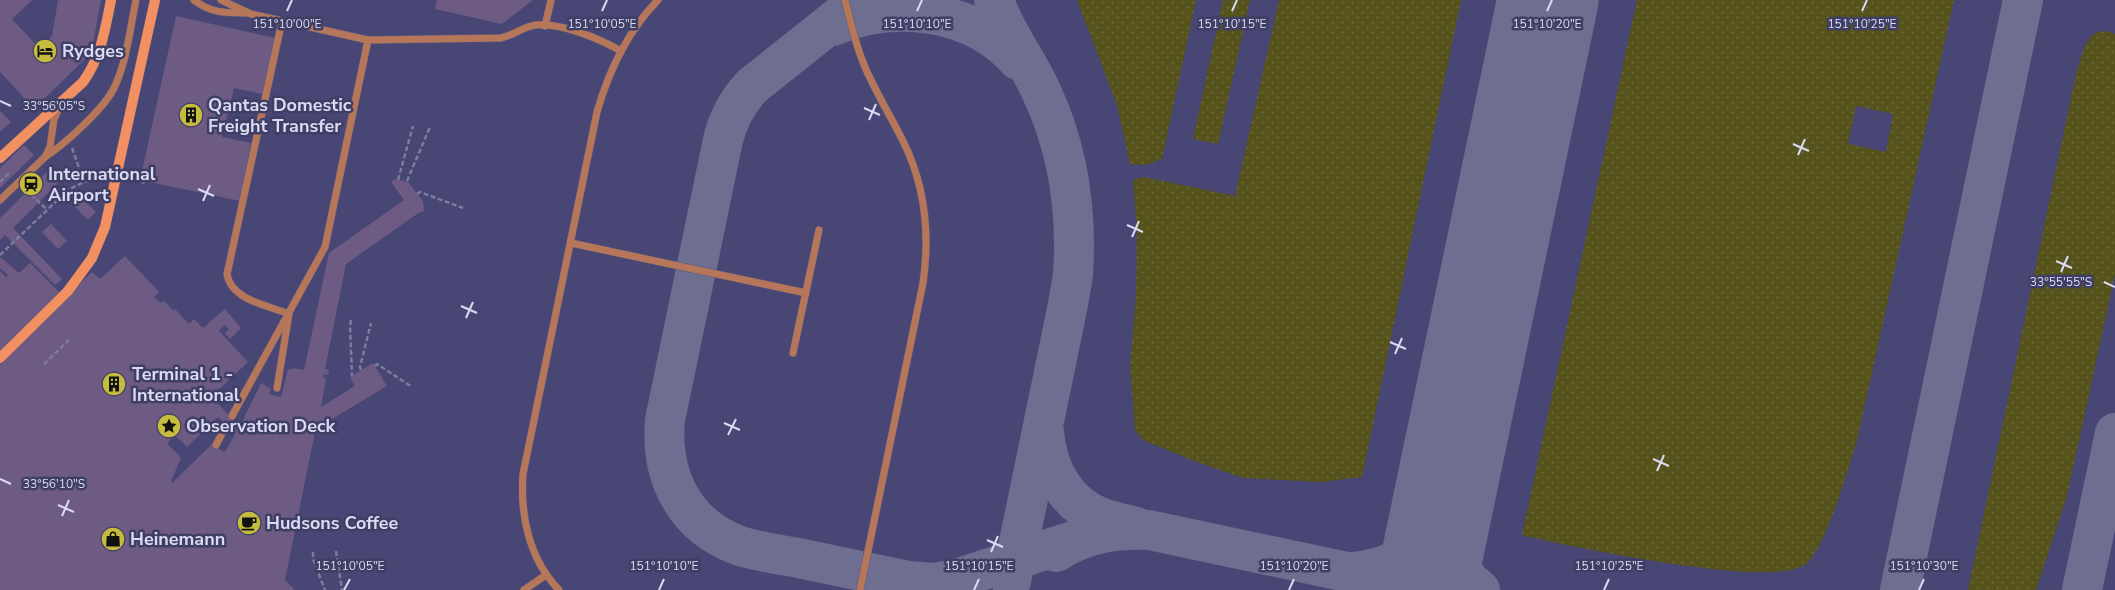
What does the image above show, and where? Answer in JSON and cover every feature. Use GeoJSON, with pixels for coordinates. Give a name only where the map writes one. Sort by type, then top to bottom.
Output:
{"type":"FeatureCollection","features":[{"type":"Feature","properties":{"kind":"street"},"geometry":{"type":"LineString","coordinates":[[0,158],[83,82],[103,45],[111,0]]}},
{"type":"Feature","properties":{"kind":"street"},"geometry":{"type":"LineString","coordinates":[[0,358],[74,284],[87,267],[100,241],[108,217],[155,0]]}},
{"type":"Feature","properties":{"kind":"lane"},"geometry":{"type":"LineString","coordinates":[[0,200],[45,157],[66,141],[107,100],[116,86],[136,0]]}},
{"type":"Feature","properties":{"kind":"lane"},"geometry":{"type":"LineString","coordinates":[[194,0],[210,10],[221,13],[251,14],[368,40],[500,38],[508,37],[529,27],[545,26],[592,36],[621,51]]}},
{"type":"Feature","properties":{"kind":"lane"},"geometry":{"type":"LineString","coordinates":[[221,0],[251,14]]}},
{"type":"Feature","properties":{"kind":"lane"},"geometry":{"type":"LineString","coordinates":[[545,26],[551,0]]}},
{"type":"Feature","properties":{"kind":"lane"},"geometry":{"type":"LineString","coordinates":[[559,590],[546,575],[526,530],[522,501],[523,474],[597,112],[603,91],[621,51],[640,21],[658,0]]}},
{"type":"Feature","properties":{"kind":"lane"},"geometry":{"type":"LineString","coordinates":[[845,0],[858,49],[870,79],[904,142],[915,168],[923,196],[927,242],[923,283],[860,590]]}},
{"type":"Feature","properties":{"kind":"lane"},"geometry":{"type":"LineString","coordinates":[[282,21],[227,274],[228,281],[235,291],[289,314]]}},
{"type":"Feature","properties":{"kind":"lane"},"geometry":{"type":"LineString","coordinates":[[232,416],[319,258],[328,236],[368,40]]}},
{"type":"Feature","properties":{"kind":"lane"},"geometry":{"type":"LineString","coordinates":[[45,157],[50,147],[54,119],[62,103]]}},
{"type":"Feature","properties":{"kind":"lane"},"geometry":{"type":"LineString","coordinates":[[794,353],[819,230]]}},
{"type":"Feature","properties":{"kind":"lane"},"geometry":{"type":"LineString","coordinates":[[570,243],[806,293]]}},
{"type":"Feature","properties":{"kind":"lane"},"geometry":{"type":"LineString","coordinates":[[277,388],[289,314]]}},
{"type":"Feature","properties":{"kind":"lane"},"geometry":{"type":"LineString","coordinates":[[216,445],[226,426]]}},
{"type":"Feature","properties":{"kind":"lane"},"geometry":{"type":"LineString","coordinates":[[524,590],[546,575]]}},
{"type":"Feature","properties":{"kind":"path"},"geometry":{"type":"LineString","coordinates":[[398,180],[413,126]]}},
{"type":"Feature","properties":{"kind":"path"},"geometry":{"type":"LineString","coordinates":[[407,181],[430,127]]}},
{"type":"Feature","properties":{"kind":"path"},"geometry":{"type":"LineString","coordinates":[[66,141],[72,147],[84,182]]}},
{"type":"Feature","properties":{"kind":"path"},"geometry":{"type":"LineString","coordinates":[[0,182],[10,172]]}},
{"type":"Feature","properties":{"kind":"path"},"geometry":{"type":"LineString","coordinates":[[0,255],[68,190],[98,178],[103,182]]}},
{"type":"Feature","properties":{"kind":"path"},"geometry":{"type":"LineString","coordinates":[[25,188],[47,210]]}},
{"type":"Feature","properties":{"kind":"path"},"geometry":{"type":"LineString","coordinates":[[417,194],[420,192],[463,208]]}},
{"type":"Feature","properties":{"kind":"path"},"geometry":{"type":"LineString","coordinates":[[351,320],[352,376]]}},
{"type":"Feature","properties":{"kind":"path"},"geometry":{"type":"LineString","coordinates":[[361,370],[360,367],[371,323]]}},
{"type":"Feature","properties":{"kind":"path"},"geometry":{"type":"LineString","coordinates":[[44,364],[70,339]]}},
{"type":"Feature","properties":{"kind":"path"},"geometry":{"type":"LineString","coordinates":[[375,366],[377,364],[412,388]]}},
{"type":"Feature","properties":{"kind":"path"},"geometry":{"type":"LineString","coordinates":[[336,551],[342,590]]}},
{"type":"Feature","properties":{"kind":"path"},"geometry":{"type":"LineString","coordinates":[[313,552],[313,559],[325,590]]}},
{"type":"Feature","properties":{"kind":"shaded area"},"geometry":{"type":"Polygon","coordinates":[[[0,0],[2115,0],[2115,590],[0,590],[0,0]]]}},
{"type":"Feature","properties":{"kind":"shaded area"},"geometry":{"type":"Polygon","coordinates":[[[1077,0],[1196,0],[1162,159],[1146,165],[1130,164],[1117,105],[1077,0]]]}},
{"type":"Feature","properties":{"kind":"shaded area"},"geometry":{"type":"Polygon","coordinates":[[[1223,0],[1250,0],[1218,144],[1193,139],[1223,0]]]}},
{"type":"Feature","properties":{"kind":"shaded area"},"geometry":{"type":"Polygon","coordinates":[[[1279,0],[1461,0],[1362,477],[1321,482],[1243,478],[1143,440],[1135,430],[1130,365],[1136,296],[1137,233],[1133,180],[1144,177],[1235,196],[1279,0]]]}},
{"type":"Feature","properties":{"kind":"shaded area"},"geometry":{"type":"Polygon","coordinates":[[[1637,0],[1954,0],[1857,441],[1829,524],[1814,554],[1806,564],[1787,571],[1755,572],[1715,569],[1624,556],[1522,535],[1637,0]],[[1856,106],[1848,144],[1886,152],[1893,114],[1856,106]]]}},
{"type":"Feature","properties":{"kind":"shaded area"},"geometry":{"type":"Polygon","coordinates":[[[2100,31],[2115,34],[2115,274],[2067,496],[2036,590],[1968,590],[2076,74],[2087,43],[2090,38],[2100,31]]]}},
{"type":"Feature","properties":{"kind":"building","name":"Rydges"},"geometry":{"type":"Polygon","coordinates":[[[0,0],[32,0],[12,19],[39,48],[52,36],[58,0],[101,0],[90,54],[39,104],[37,102],[34,105],[32,102],[30,104],[0,72],[0,0]]]}},
{"type":"Feature","properties":{"kind":"building"},"geometry":{"type":"Polygon","coordinates":[[[437,0],[533,0],[502,24],[435,9],[437,0]]]}},
{"type":"Feature","properties":{"kind":"building","name":"Qantas Domestic Freight Transfer"},"geometry":{"type":"Polygon","coordinates":[[[176,16],[275,38],[263,94],[234,88],[222,137],[251,143],[240,201],[140,180],[176,16]]]}},
{"type":"Feature","properties":{"kind":"building"},"geometry":{"type":"Polygon","coordinates":[[[0,111],[11,122],[0,132],[0,111]]]}},
{"type":"Feature","properties":{"kind":"building"},"geometry":{"type":"Polygon","coordinates":[[[24,145],[34,155],[0,188],[0,168],[24,145]]]}},
{"type":"Feature","properties":{"kind":"building"},"geometry":{"type":"Polygon","coordinates":[[[48,171],[59,182],[13,228],[62,279],[55,285],[5,235],[0,240],[0,218],[48,171]]]}},
{"type":"Feature","properties":{"kind":"building","name":"Terminal 1 - International"},"geometry":{"type":"Polygon","coordinates":[[[395,179],[408,182],[423,201],[424,211],[346,264],[325,369],[329,370],[328,375],[324,374],[323,378],[326,379],[321,407],[355,386],[350,377],[373,363],[387,386],[322,425],[320,433],[315,432],[285,580],[295,590],[0,590],[0,271],[6,277],[8,275],[0,268],[0,257],[19,273],[30,263],[65,298],[92,272],[100,279],[125,256],[159,292],[154,297],[161,303],[164,301],[174,311],[175,309],[189,324],[194,319],[203,328],[225,309],[241,328],[230,339],[225,333],[229,329],[224,325],[219,331],[248,362],[211,397],[240,426],[261,383],[271,389],[269,394],[281,397],[288,369],[304,370],[329,253],[404,200],[391,182],[395,179]],[[218,417],[187,447],[175,435],[167,443],[181,458],[171,481],[172,483],[211,445],[225,452],[235,434],[218,417]]]}},
{"type":"Feature","properties":{"kind":"building"},"geometry":{"type":"Polygon","coordinates":[[[79,195],[96,212],[88,220],[71,203],[79,195]]]}},
{"type":"Feature","properties":{"kind":"building"},"geometry":{"type":"Polygon","coordinates":[[[51,224],[67,241],[58,249],[42,232],[51,224]]]}},
{"type":"Feature","properties":{"kind":"taxiway"},"geometry":{"type":"LineString","coordinates":[[860,0],[752,86],[742,98],[728,125],[723,140],[665,420],[664,441],[672,479],[680,497],[690,512],[704,526],[720,537],[740,546],[909,581],[935,583],[959,578],[1079,539]]}},
{"type":"Feature","properties":{"kind":"taxiway"},"geometry":{"type":"LineString","coordinates":[[994,0],[1004,24],[1041,91],[1058,135],[1069,181],[1074,251],[1070,291],[1011,581]]}},
{"type":"Feature","properties":{"kind":"taxiway"},"geometry":{"type":"LineString","coordinates":[[1900,590],[2023,0]]}},
{"type":"Feature","properties":{"kind":"taxiway"},"geometry":{"type":"LineString","coordinates":[[833,26],[881,13],[931,14],[955,20],[978,30],[999,43],[1018,60]]}},
{"type":"Feature","properties":{"kind":"taxiway"},"geometry":{"type":"LineString","coordinates":[[1044,432],[1049,459],[1054,472],[1068,494],[1089,512],[1102,518],[1136,527]]}},
{"type":"Feature","properties":{"kind":"taxiway"},"geometry":{"type":"LineString","coordinates":[[2082,590],[2115,433]]}},
{"type":"Feature","properties":{"kind":"taxiway"},"geometry":{"type":"LineString","coordinates":[[1352,572],[1378,568],[1391,563],[1413,550],[1423,540],[1437,518],[1446,476]]}},
{"type":"Feature","properties":{"kind":"taxiway"},"geometry":{"type":"LineString","coordinates":[[1446,499],[1444,525],[1449,549],[1461,571],[1480,590]]}},
{"type":"Feature","properties":{"kind":"taxiway"},"geometry":{"type":"LineString","coordinates":[[1056,552],[1090,536],[1124,530],[1149,530],[1432,590]]}},
{"type":"Feature","properties":{"kind":"runway"},"geometry":{"type":"LineString","coordinates":[[1425,590],[1548,0]]}},
{"type":"Feature","properties":{"kind":"place","name":"Rydges"},"geometry":{"type":"Point","coordinates":[45,51]}},
{"type":"Feature","properties":{"kind":"place","name":"Qantas Domestic Freight Transfer"},"geometry":{"type":"Point","coordinates":[191,115]}},
{"type":"Feature","properties":{"kind":"place","name":"International Airport"},"geometry":{"type":"Point","coordinates":[31,184]}},
{"type":"Feature","properties":{"kind":"place","name":"Terminal 1 - International"},"geometry":{"type":"Point","coordinates":[114,384]}},
{"type":"Feature","properties":{"kind":"place","name":"Observation Deck"},"geometry":{"type":"Point","coordinates":[169,426]}},
{"type":"Feature","properties":{"kind":"place","name":"Hudsons Coffee"},"geometry":{"type":"Point","coordinates":[249,523]}},
{"type":"Feature","properties":{"kind":"place","name":"Heinemann"},"geometry":{"type":"Point","coordinates":[113,539]}}]}
